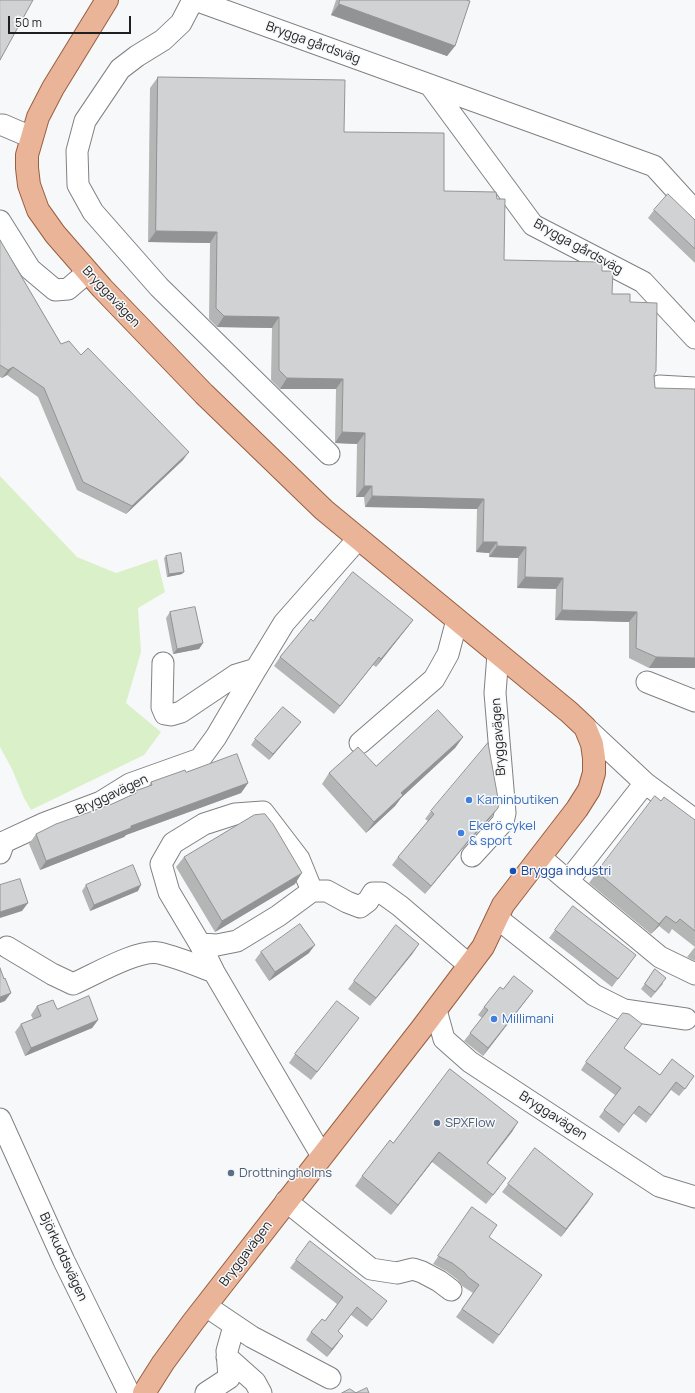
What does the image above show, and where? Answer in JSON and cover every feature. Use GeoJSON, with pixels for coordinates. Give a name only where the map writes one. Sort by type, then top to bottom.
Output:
{"type":"FeatureCollection","features":[{"type":"Feature","properties":{"kind":"main road","name":"Bryggavägen"},"geometry":{"type":"LineString","coordinates":[[107,0],[53,88],[38,117],[31,137],[27,155],[27,168],[29,185],[38,210],[55,234],[88,272],[204,394],[324,510],[569,712],[585,728],[592,744],[594,758],[594,773],[589,790],[577,809],[503,905],[483,947],[436,1010],[286,1201],[206,1306],[163,1363],[144,1393]]}},
{"type":"Feature","properties":{"kind":"street"},"geometry":{"type":"LineString","coordinates":[[194,0],[181,23],[168,36],[120,69],[85,121],[77,151],[78,185],[93,212],[159,287],[330,454]]}},
{"type":"Feature","properties":{"kind":"street","name":"Brygga gårdsväg"},"geometry":{"type":"LineString","coordinates":[[194,0],[654,166],[695,211]]}},
{"type":"Feature","properties":{"kind":"street","name":"Brygga gårdsväg"},"geometry":{"type":"LineString","coordinates":[[430,85],[533,225],[643,282],[695,338]]}},
{"type":"Feature","properties":{"kind":"street"},"geometry":{"type":"LineString","coordinates":[[0,125],[31,137]]}},
{"type":"Feature","properties":{"kind":"street"},"geometry":{"type":"LineString","coordinates":[[0,220],[30,269],[55,290],[68,289],[88,272]]}},
{"type":"Feature","properties":{"kind":"street"},"geometry":{"type":"LineString","coordinates":[[659,386],[695,388]]}},
{"type":"Feature","properties":{"kind":"street","name":"Bryggavägen"},"geometry":{"type":"LineString","coordinates":[[0,853],[4,842],[45,823],[101,802],[130,784],[200,759],[216,737],[284,623],[358,539]]}},
{"type":"Feature","properties":{"kind":"street"},"geometry":{"type":"LineString","coordinates":[[360,743],[434,678],[448,654],[457,620]]}},
{"type":"Feature","properties":{"kind":"street","name":"Bryggavägen"},"geometry":{"type":"LineString","coordinates":[[472,856],[503,822],[505,813],[495,693],[498,654]]}},
{"type":"Feature","properties":{"kind":"street"},"geometry":{"type":"LineString","coordinates":[[163,663],[162,707],[165,714],[171,715],[181,712],[236,675],[256,669]]}},
{"type":"Feature","properties":{"kind":"street"},"geometry":{"type":"LineString","coordinates":[[648,682],[695,701]]}},
{"type":"Feature","properties":{"kind":"street","name":"Bryggavägen"},"geometry":{"type":"LineString","coordinates":[[585,728],[645,783],[695,820]]}},
{"type":"Feature","properties":{"kind":"street"},"geometry":{"type":"LineString","coordinates":[[568,881],[645,783]]}},
{"type":"Feature","properties":{"kind":"street"},"geometry":{"type":"LineString","coordinates":[[312,891],[299,859],[263,812],[235,814],[204,824],[173,843],[161,864],[169,892],[322,1156]]}},
{"type":"Feature","properties":{"kind":"street"},"geometry":{"type":"LineString","coordinates":[[540,857],[660,957],[695,974]]}},
{"type":"Feature","properties":{"kind":"street"},"geometry":{"type":"LineString","coordinates":[[200,944],[217,945],[237,941],[278,916],[312,891],[327,891],[360,907],[368,901],[373,893],[382,893],[400,906],[469,965]]}},
{"type":"Feature","properties":{"kind":"street"},"geometry":{"type":"LineString","coordinates":[[497,918],[594,995],[624,1010],[686,1019]]}},
{"type":"Feature","properties":{"kind":"street"},"geometry":{"type":"LineString","coordinates":[[7,947],[52,974],[73,984],[136,955],[157,953],[182,960],[214,972]]}},
{"type":"Feature","properties":{"kind":"street","name":"Bryggavägen"},"geometry":{"type":"LineString","coordinates":[[436,1010],[444,1039],[470,1062],[659,1186],[695,1197]]}},
{"type":"Feature","properties":{"kind":"street","name":"Björkuddsvägen"},"geometry":{"type":"LineString","coordinates":[[0,1119],[64,1261],[129,1393]]}},
{"type":"Feature","properties":{"kind":"street"},"geometry":{"type":"LineString","coordinates":[[286,1201],[371,1269],[397,1273],[413,1269],[439,1281],[451,1290]]}},
{"type":"Feature","properties":{"kind":"street"},"geometry":{"type":"LineString","coordinates":[[206,1306],[252,1337],[330,1378]]}},
{"type":"Feature","properties":{"kind":"street"},"geometry":{"type":"LineString","coordinates":[[206,1393],[229,1378],[227,1351],[234,1326]]}},
{"type":"Feature","properties":{"kind":"street"},"geometry":{"type":"LineString","coordinates":[[227,1357],[255,1382],[261,1393]]}},
{"type":"Feature","properties":{"kind":"green space"},"geometry":{"type":"Polygon","coordinates":[[[0,476],[77,557],[116,573],[157,559],[165,592],[138,608],[141,652],[126,703],[161,732],[144,755],[31,810],[0,747],[0,476]]]}},
{"type":"Feature","properties":{"kind":"building"},"geometry":{"type":"Polygon","coordinates":[[[0,0],[33,0],[0,60],[0,0]]]}},
{"type":"Feature","properties":{"kind":"building"},"geometry":{"type":"Polygon","coordinates":[[[340,0],[470,1],[455,46],[339,4],[340,0]]]}},
{"type":"Feature","properties":{"kind":"building"},"geometry":{"type":"Polygon","coordinates":[[[158,77],[345,80],[344,132],[444,133],[444,191],[496,192],[497,199],[505,199],[504,260],[602,262],[602,271],[613,271],[612,294],[630,294],[630,302],[657,303],[656,371],[654,375],[655,388],[695,389],[695,658],[656,657],[636,648],[637,612],[562,610],[563,578],[525,577],[526,547],[497,546],[497,542],[483,542],[484,499],[372,496],[372,486],[364,486],[365,433],[342,432],[343,379],[287,378],[279,370],[279,317],[224,316],[216,308],[217,232],[156,231],[158,77]]]}},
{"type":"Feature","properties":{"kind":"building"},"geometry":{"type":"Polygon","coordinates":[[[668,194],[695,220],[695,249],[654,210],[668,194]]]}},
{"type":"Feature","properties":{"kind":"building"},"geometry":{"type":"Polygon","coordinates":[[[0,240],[61,344],[69,341],[81,355],[88,348],[189,452],[132,506],[83,482],[44,388],[13,367],[8,370],[0,365],[0,240]]]}},
{"type":"Feature","properties":{"kind":"building"},"geometry":{"type":"Polygon","coordinates":[[[181,553],[184,572],[169,574],[166,556],[181,553]]]}},
{"type":"Feature","properties":{"kind":"building"},"geometry":{"type":"Polygon","coordinates":[[[353,572],[413,620],[381,659],[379,657],[340,706],[280,657],[311,619],[313,621],[353,572]]]}},
{"type":"Feature","properties":{"kind":"building"},"geometry":{"type":"Polygon","coordinates":[[[195,607],[203,643],[177,649],[170,612],[195,607]]]}},
{"type":"Feature","properties":{"kind":"building"},"geometry":{"type":"Polygon","coordinates":[[[283,707],[301,722],[273,754],[255,739],[283,707]]]}},
{"type":"Feature","properties":{"kind":"building"},"geometry":{"type":"Polygon","coordinates":[[[438,710],[463,737],[401,793],[403,795],[374,822],[329,773],[358,747],[376,766],[438,710]]]}},
{"type":"Feature","properties":{"kind":"building"},"geometry":{"type":"Polygon","coordinates":[[[488,743],[499,804],[498,808],[431,886],[398,857],[434,814],[431,811],[488,743]]]}},
{"type":"Feature","properties":{"kind":"building"},"geometry":{"type":"Polygon","coordinates":[[[237,754],[248,783],[131,826],[131,828],[46,861],[36,834],[56,824],[112,804],[136,793],[135,791],[152,785],[151,782],[185,770],[186,772],[237,754]]]}},
{"type":"Feature","properties":{"kind":"building"},"geometry":{"type":"Polygon","coordinates":[[[655,796],[661,801],[664,797],[695,820],[695,931],[680,919],[676,923],[666,916],[659,924],[597,872],[655,796]]]}},
{"type":"Feature","properties":{"kind":"building"},"geometry":{"type":"Polygon","coordinates":[[[265,814],[273,824],[302,873],[222,921],[184,857],[254,815],[265,814]]]}},
{"type":"Feature","properties":{"kind":"building"},"geometry":{"type":"Polygon","coordinates":[[[133,865],[141,885],[94,905],[86,885],[133,865]]]}},
{"type":"Feature","properties":{"kind":"building"},"geometry":{"type":"Polygon","coordinates":[[[20,879],[28,903],[0,912],[0,885],[20,879]]]}},
{"type":"Feature","properties":{"kind":"building"},"geometry":{"type":"Polygon","coordinates":[[[573,906],[636,955],[618,979],[555,930],[573,906]]]}},
{"type":"Feature","properties":{"kind":"building"},"geometry":{"type":"Polygon","coordinates":[[[300,924],[315,945],[275,972],[261,952],[300,924]]]}},
{"type":"Feature","properties":{"kind":"building"},"geometry":{"type":"Polygon","coordinates":[[[396,925],[419,944],[376,998],[354,981],[396,925]]]}},
{"type":"Feature","properties":{"kind":"building"},"geometry":{"type":"Polygon","coordinates":[[[0,968],[11,993],[0,997],[0,968]]]}},
{"type":"Feature","properties":{"kind":"building"},"geometry":{"type":"Polygon","coordinates":[[[655,969],[666,978],[655,992],[645,984],[655,969]]]}},
{"type":"Feature","properties":{"kind":"building"},"geometry":{"type":"Polygon","coordinates":[[[514,976],[533,991],[488,1048],[470,1033],[488,1010],[484,1007],[500,987],[503,989],[514,976]]]}},
{"type":"Feature","properties":{"kind":"building"},"geometry":{"type":"Polygon","coordinates":[[[89,996],[98,1020],[31,1048],[21,1024],[41,1016],[37,1006],[53,1000],[57,1009],[89,996]]]}},
{"type":"Feature","properties":{"kind":"building"},"geometry":{"type":"Polygon","coordinates":[[[337,1001],[359,1018],[317,1072],[295,1054],[337,1001]]]}},
{"type":"Feature","properties":{"kind":"building"},"geometry":{"type":"Polygon","coordinates":[[[623,1013],[629,1014],[642,1024],[624,1048],[660,1075],[672,1059],[694,1076],[685,1089],[676,1082],[651,1115],[639,1106],[624,1125],[604,1110],[621,1088],[586,1062],[623,1013]]]}},
{"type":"Feature","properties":{"kind":"building"},"geometry":{"type":"Polygon","coordinates":[[[450,1069],[518,1122],[487,1163],[506,1178],[493,1195],[439,1152],[398,1205],[362,1176],[390,1140],[393,1143],[450,1069]]]}},
{"type":"Feature","properties":{"kind":"building"},"geometry":{"type":"Polygon","coordinates":[[[535,1148],[593,1194],[566,1229],[508,1184],[535,1148]]]}},
{"type":"Feature","properties":{"kind":"building"},"geometry":{"type":"Polygon","coordinates":[[[472,1207],[497,1225],[489,1237],[542,1275],[499,1335],[462,1309],[479,1285],[452,1263],[438,1256],[472,1207]]]}},
{"type":"Feature","properties":{"kind":"building"},"geometry":{"type":"Polygon","coordinates":[[[310,1241],[387,1301],[372,1320],[357,1307],[338,1331],[343,1336],[332,1349],[311,1332],[322,1319],[325,1321],[343,1297],[296,1260],[310,1241]]]}},
{"type":"Feature","properties":{"kind":"building"},"geometry":{"type":"Polygon","coordinates":[[[367,1388],[369,1393],[356,1393],[367,1388]]]}},
{"type":"Feature","properties":{"kind":"building"},"geometry":{"type":"Polygon","coordinates":[[[350,1389],[356,1393],[342,1393],[350,1389]]]}},
{"type":"Feature","properties":{"kind":"place","name":"Kaminbutiken"},"geometry":{"type":"Point","coordinates":[469,800]}},
{"type":"Feature","properties":{"kind":"place","name":"Ekerö cykel & sport"},"geometry":{"type":"Point","coordinates":[461,833]}},
{"type":"Feature","properties":{"kind":"place","name":"Brygga industri"},"geometry":{"type":"Point","coordinates":[513,871]}},
{"type":"Feature","properties":{"kind":"place","name":"Millimani"},"geometry":{"type":"Point","coordinates":[494,1019]}},
{"type":"Feature","properties":{"kind":"place","name":"SPXFlow"},"geometry":{"type":"Point","coordinates":[437,1123]}},
{"type":"Feature","properties":{"kind":"place","name":"Drottningholms"},"geometry":{"type":"Point","coordinates":[231,1173]}}]}
